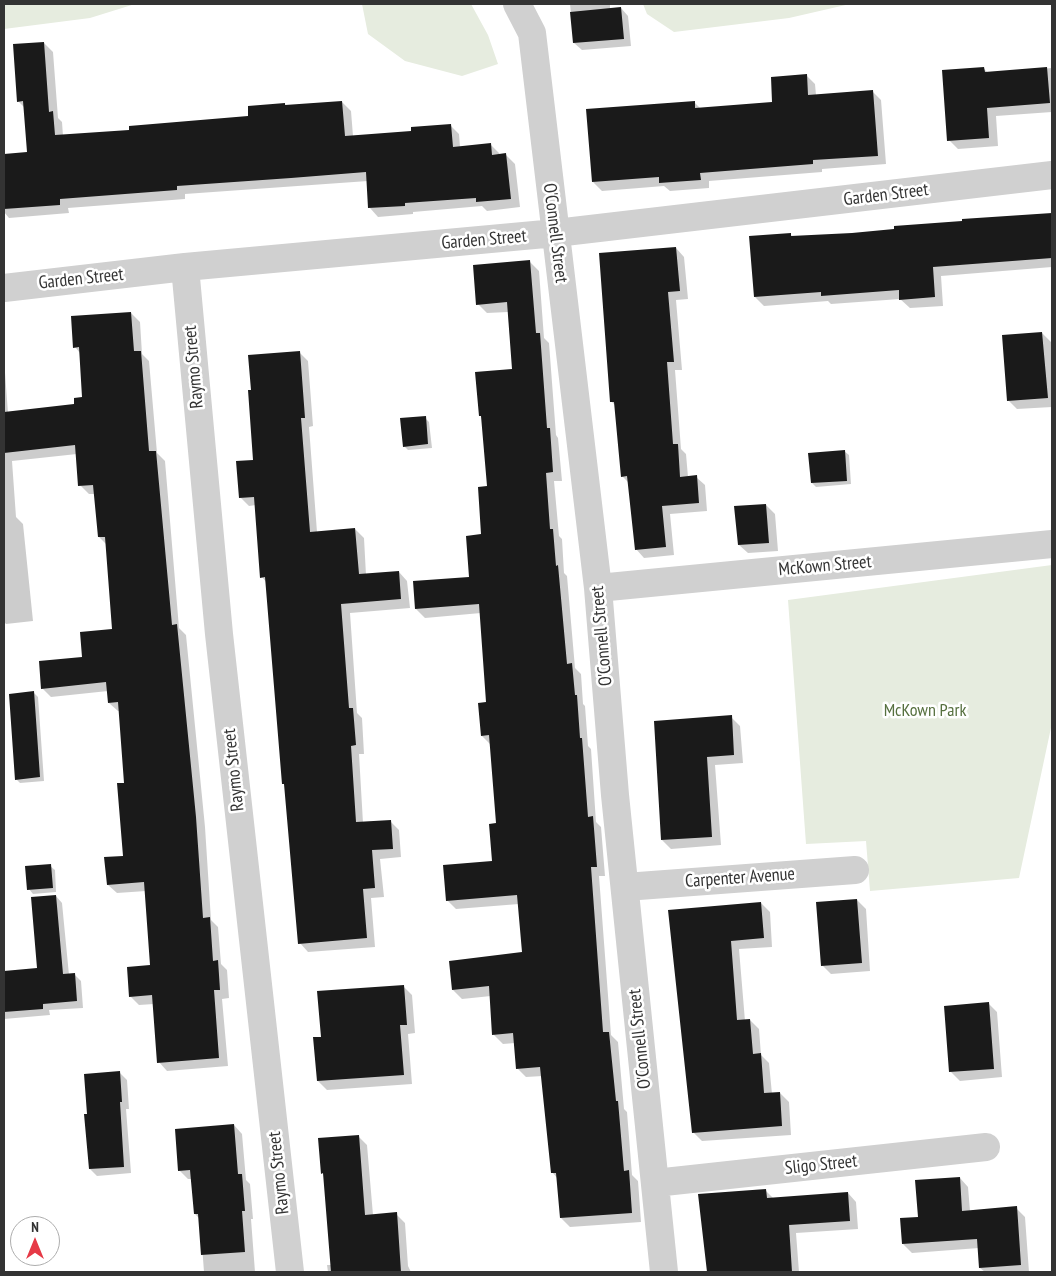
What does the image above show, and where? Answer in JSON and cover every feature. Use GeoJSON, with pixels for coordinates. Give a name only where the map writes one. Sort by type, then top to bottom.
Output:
{"type":"FeatureCollection","features":[{"type":"Feature","properties":{"kind":"street","name":"O'Connell Street"},"geometry":{"type":"LineString","coordinates":[[517,4],[532,33],[598,588],[615,795],[664,1272]]}},
{"type":"Feature","properties":{"kind":"street","name":"Garden Street"},"geometry":{"type":"LineString","coordinates":[[4,288],[185,267],[556,233],[1052,175]]}},
{"type":"Feature","properties":{"kind":"street","name":"Raymo Street"},"geometry":{"type":"LineString","coordinates":[[185,267],[220,644],[290,1272]]}},
{"type":"Feature","properties":{"kind":"street","name":"McKown Street"},"geometry":{"type":"LineString","coordinates":[[598,588],[1052,544]]}},
{"type":"Feature","properties":{"kind":"street","name":"Carpenter Avenue"},"geometry":{"type":"LineString","coordinates":[[624,887],[856,870]]}},
{"type":"Feature","properties":{"kind":"street","name":"Sligo Street"},"geometry":{"type":"LineString","coordinates":[[655,1183],[986,1147]]}},
{"type":"Feature","properties":{"kind":"green space"},"geometry":{"type":"Polygon","coordinates":[[[4,4],[135,4],[90,18],[4,29],[4,4]]]}},
{"type":"Feature","properties":{"kind":"green space"},"geometry":{"type":"Polygon","coordinates":[[[362,4],[471,4],[488,35],[498,64],[462,76],[405,61],[368,34],[362,4]]]}},
{"type":"Feature","properties":{"kind":"green space"},"geometry":{"type":"Polygon","coordinates":[[[643,4],[850,4],[789,18],[674,32],[647,14],[643,4]]]}},
{"type":"Feature","properties":{"kind":"green space","name":"McKown Park"},"geometry":{"type":"Polygon","coordinates":[[[1052,565],[1052,723],[1019,878],[870,891],[866,841],[806,844],[788,600],[1052,565]]]}},
{"type":"Feature","properties":{"kind":"building"},"geometry":{"type":"Polygon","coordinates":[[[621,7],[624,39],[573,43],[570,12],[621,7]]]}},
{"type":"Feature","properties":{"kind":"building"},"geometry":{"type":"Polygon","coordinates":[[[44,42],[49,112],[53,111],[55,135],[129,130],[129,126],[248,116],[248,106],[342,101],[345,136],[411,131],[411,127],[451,124],[453,147],[491,143],[492,155],[506,153],[511,199],[476,202],[476,198],[405,203],[405,206],[368,208],[366,172],[177,186],[177,190],[60,199],[60,205],[4,209],[4,154],[27,152],[23,101],[17,102],[13,44],[44,42]]]}},
{"type":"Feature","properties":{"kind":"building"},"geometry":{"type":"Polygon","coordinates":[[[984,67],[985,72],[1047,67],[1050,103],[987,108],[989,138],[947,141],[942,70],[984,67]]]}},
{"type":"Feature","properties":{"kind":"building"},"geometry":{"type":"Polygon","coordinates":[[[807,74],[808,95],[873,90],[878,156],[813,160],[813,164],[700,173],[701,180],[659,183],[659,177],[592,182],[586,109],[695,101],[695,108],[772,102],[771,77],[807,74]]]}},
{"type":"Feature","properties":{"kind":"building"},"geometry":{"type":"Polygon","coordinates":[[[1052,213],[1052,258],[933,267],[935,297],[899,300],[899,290],[821,296],[821,292],[754,297],[749,236],[791,233],[791,236],[852,233],[894,229],[894,226],[962,221],[962,219],[1052,213]]]}},
{"type":"Feature","properties":{"kind":"building"},"geometry":{"type":"Polygon","coordinates":[[[676,247],[680,291],[668,292],[674,362],[667,362],[673,444],[678,444],[680,477],[697,475],[699,503],[662,506],[666,547],[635,550],[627,476],[621,477],[614,402],[610,402],[599,253],[676,247]]]}},
{"type":"Feature","properties":{"kind":"building"},"geometry":{"type":"Polygon","coordinates":[[[530,260],[536,333],[540,333],[547,428],[550,428],[553,472],[546,473],[550,529],[553,529],[556,566],[558,565],[567,664],[572,663],[575,695],[577,695],[588,817],[593,816],[597,867],[591,867],[603,1032],[609,1032],[616,1101],[618,1101],[624,1171],[629,1170],[632,1213],[560,1218],[556,1173],[551,1173],[540,1067],[516,1069],[513,1033],[492,1035],[489,986],[452,990],[449,961],[522,952],[517,895],[446,901],[443,865],[492,861],[489,824],[496,823],[489,735],[481,736],[478,703],[486,702],[479,604],[415,609],[413,581],[469,577],[466,536],[481,534],[478,487],[487,486],[475,372],[512,369],[507,302],[476,305],[473,265],[530,260]]]}},
{"type":"Feature","properties":{"kind":"building"},"geometry":{"type":"Polygon","coordinates":[[[131,312],[134,351],[141,351],[149,451],[156,451],[172,625],[177,624],[196,817],[203,918],[210,917],[213,961],[218,960],[220,990],[214,990],[219,1058],[157,1063],[152,995],[129,997],[127,967],[150,965],[144,882],[107,885],[104,857],[123,856],[117,783],[124,783],[118,702],[108,703],[106,682],[41,689],[39,661],[82,657],[80,632],[112,629],[105,537],[98,537],[93,485],[78,486],[75,445],[4,453],[4,412],[74,404],[74,398],[82,397],[79,347],[73,348],[71,316],[131,312]]]}},
{"type":"Feature","properties":{"kind":"building"},"geometry":{"type":"Polygon","coordinates":[[[1042,332],[1048,398],[1007,401],[1002,335],[1042,332]]]}},
{"type":"Feature","properties":{"kind":"building"},"geometry":{"type":"Polygon","coordinates":[[[300,351],[305,418],[301,418],[310,532],[355,528],[359,574],[399,571],[401,599],[341,604],[349,708],[353,708],[356,745],[351,746],[356,822],[391,820],[393,849],[372,850],[375,888],[363,889],[367,938],[298,944],[284,784],[282,784],[265,577],[260,578],[254,497],[239,498],[236,461],[253,460],[248,390],[251,390],[248,355],[300,351]]]}},
{"type":"Feature","properties":{"kind":"building"},"geometry":{"type":"Polygon","coordinates":[[[426,416],[428,444],[403,447],[400,418],[426,416]]]}},
{"type":"Feature","properties":{"kind":"building"},"geometry":{"type":"Polygon","coordinates":[[[845,450],[847,481],[811,483],[808,453],[845,450]]]}},
{"type":"Feature","properties":{"kind":"building"},"geometry":{"type":"Polygon","coordinates":[[[766,504],[769,543],[738,545],[734,506],[766,504]]]}},
{"type":"Feature","properties":{"kind":"building"},"geometry":{"type":"Polygon","coordinates":[[[34,691],[40,777],[15,780],[9,694],[34,691]]]}},
{"type":"Feature","properties":{"kind":"building"},"geometry":{"type":"Polygon","coordinates":[[[732,715],[734,755],[707,757],[712,837],[661,840],[654,721],[732,715]]]}},
{"type":"Feature","properties":{"kind":"building"},"geometry":{"type":"Polygon","coordinates":[[[51,864],[53,888],[27,890],[25,866],[51,864]]]}},
{"type":"Feature","properties":{"kind":"building"},"geometry":{"type":"Polygon","coordinates":[[[56,895],[63,974],[75,973],[77,1001],[43,1004],[43,1009],[4,1012],[4,971],[37,968],[31,897],[56,895]]]}},
{"type":"Feature","properties":{"kind":"building"},"geometry":{"type":"Polygon","coordinates":[[[857,899],[862,963],[821,966],[816,902],[857,899]]]}},
{"type":"Feature","properties":{"kind":"building"},"geometry":{"type":"Polygon","coordinates":[[[761,902],[764,938],[731,941],[737,1020],[750,1019],[753,1054],[761,1053],[764,1093],[780,1092],[782,1126],[692,1133],[668,910],[761,902]]]}},
{"type":"Feature","properties":{"kind":"building"},"geometry":{"type":"Polygon","coordinates":[[[404,985],[407,1025],[400,1025],[404,1075],[317,1081],[313,1037],[321,1037],[317,991],[404,985]]]}},
{"type":"Feature","properties":{"kind":"building"},"geometry":{"type":"Polygon","coordinates":[[[989,1002],[994,1069],[949,1072],[944,1006],[989,1002]]]}},
{"type":"Feature","properties":{"kind":"building"},"geometry":{"type":"Polygon","coordinates":[[[120,1071],[124,1167],[89,1169],[84,1114],[87,1114],[84,1074],[120,1071]]]}},
{"type":"Feature","properties":{"kind":"building"},"geometry":{"type":"Polygon","coordinates":[[[234,1124],[238,1174],[242,1174],[245,1211],[242,1211],[245,1252],[201,1255],[198,1214],[194,1214],[190,1170],[178,1171],[175,1129],[234,1124]]]}},
{"type":"Feature","properties":{"kind":"building"},"geometry":{"type":"Polygon","coordinates":[[[359,1135],[365,1215],[397,1212],[401,1272],[331,1272],[323,1173],[321,1174],[318,1138],[359,1135]]]}},
{"type":"Feature","properties":{"kind":"building"},"geometry":{"type":"Polygon","coordinates":[[[960,1177],[962,1211],[1017,1206],[1021,1265],[979,1268],[977,1239],[902,1244],[900,1218],[918,1217],[915,1180],[960,1177]]]}},
{"type":"Feature","properties":{"kind":"building"},"geometry":{"type":"Polygon","coordinates":[[[766,1189],[767,1198],[848,1192],[850,1221],[789,1225],[792,1272],[707,1272],[698,1194],[766,1189]]]}}]}
